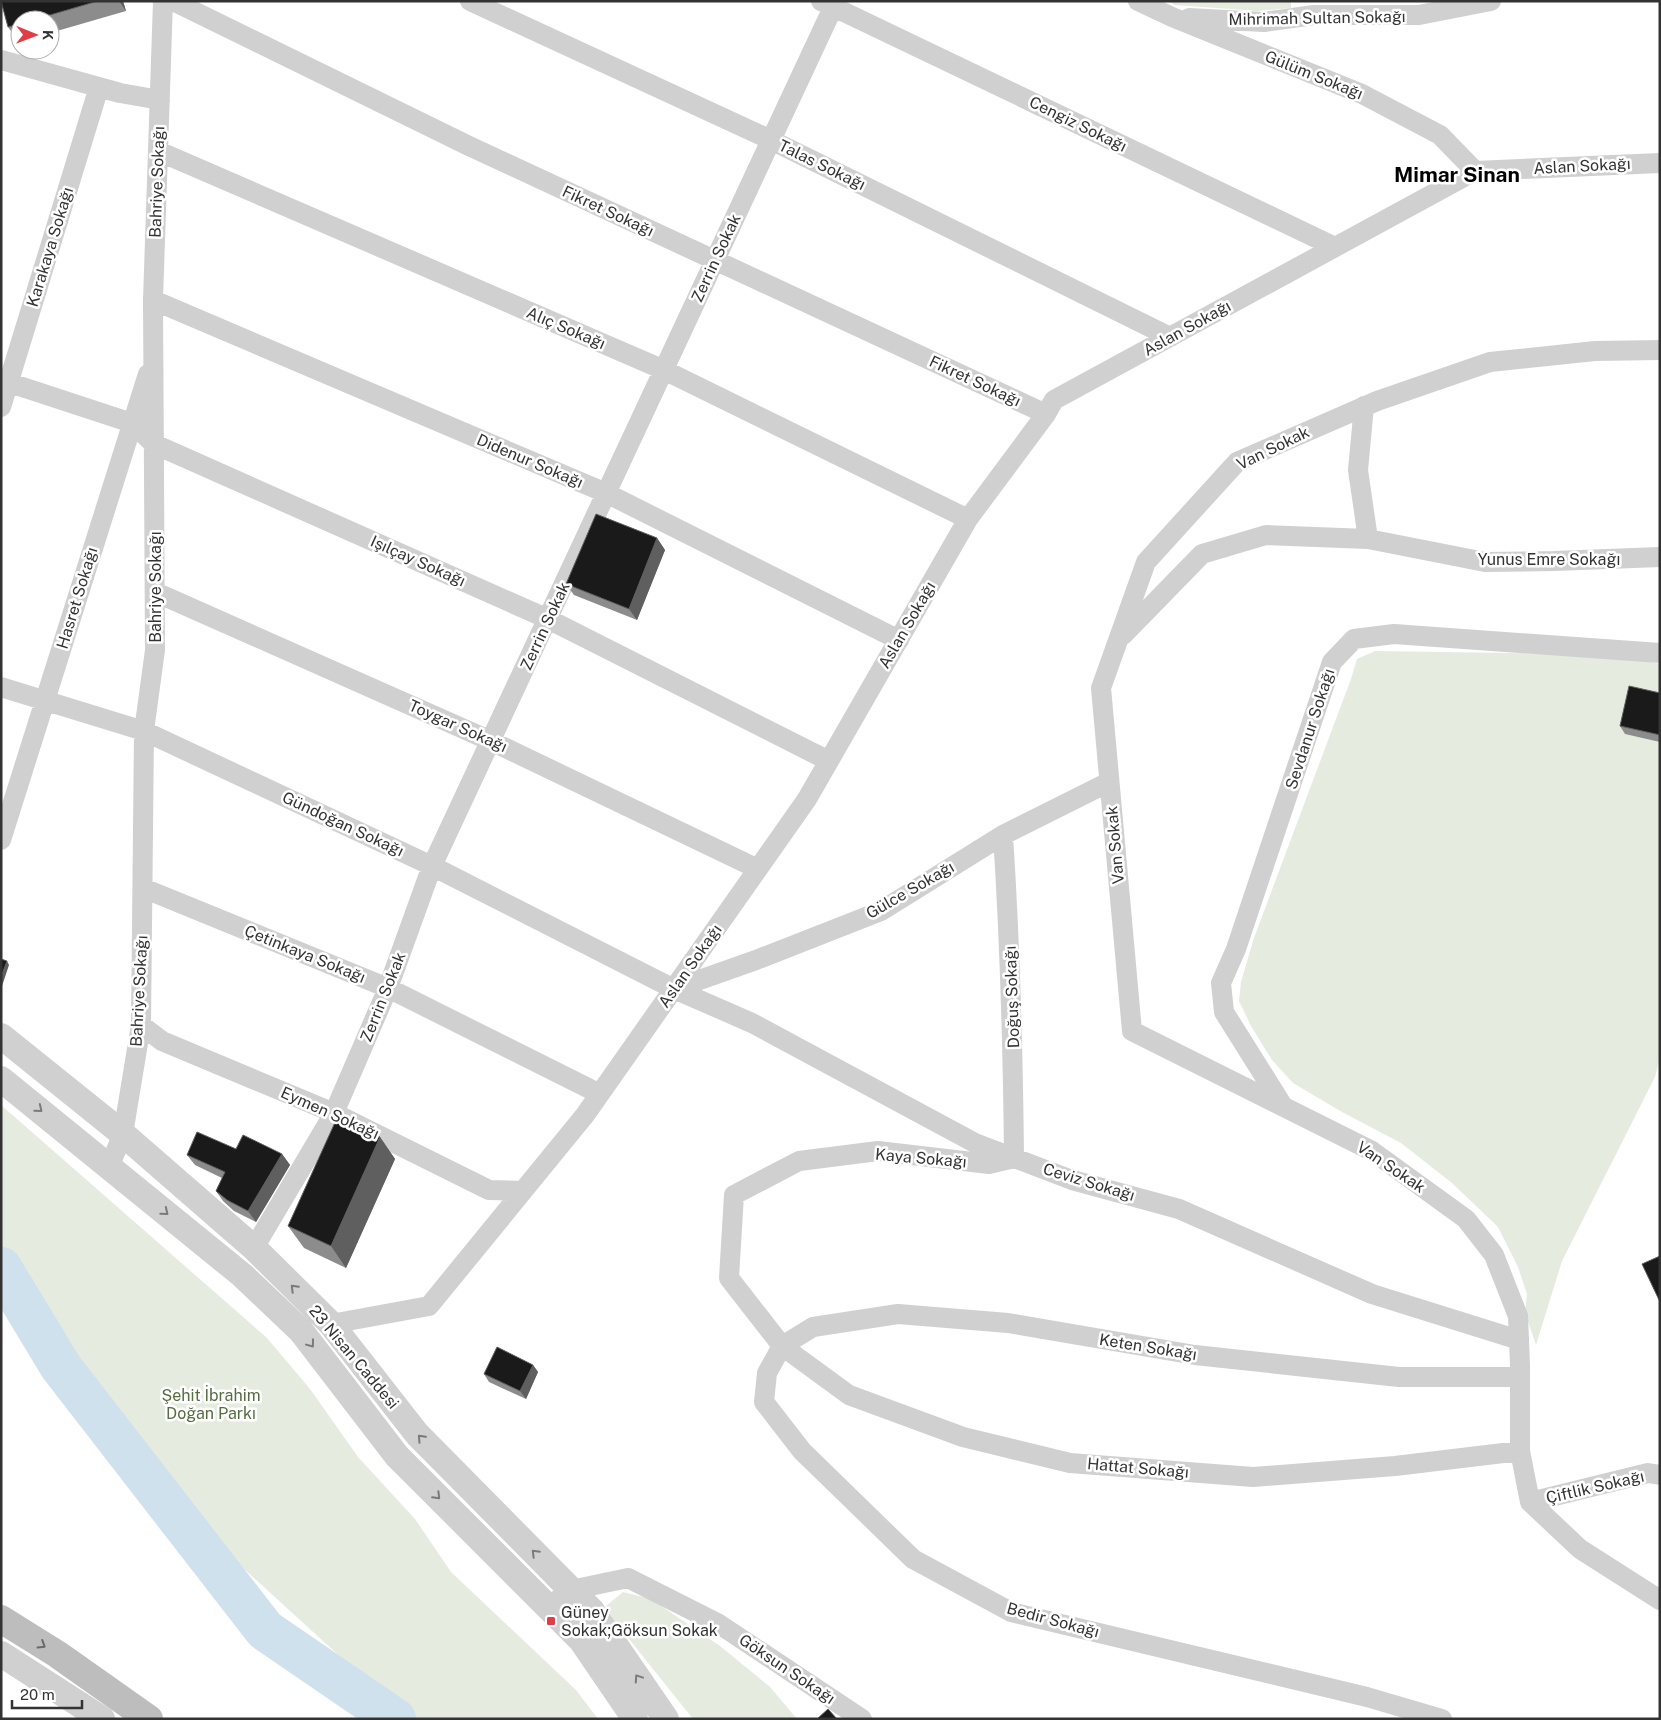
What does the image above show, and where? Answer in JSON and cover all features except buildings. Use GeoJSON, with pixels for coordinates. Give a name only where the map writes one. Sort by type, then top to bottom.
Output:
{"type":"FeatureCollection","features":[{"type":"Feature","properties":{"kind":"main road"},"geometry":{"type":"LineString","coordinates":[[1,1619],[57,1654],[149,1719]]}},
{"type":"Feature","properties":{"kind":"street","name":"Bahriye Sokağı"},"geometry":{"type":"LineString","coordinates":[[109,1167],[123,1134],[140,1024],[144,731],[155,650],[153,300],[163,1]]}},
{"type":"Feature","properties":{"kind":"street","name":"Fikret Sokağı"},"geometry":{"type":"LineString","coordinates":[[173,1],[467,145],[1046,414]]}},
{"type":"Feature","properties":{"kind":"street","name":"Talas Sokağı"},"geometry":{"type":"LineString","coordinates":[[470,1],[771,140],[1170,337]]}},
{"type":"Feature","properties":{"kind":"street","name":"Gülüm Sokağı"},"geometry":{"type":"LineString","coordinates":[[1138,1],[1172,17],[1362,94],[1440,135],[1475,171]]}},
{"type":"Feature","properties":{"kind":"street","name":"Mihrimah Sultan Sokağı"},"geometry":{"type":"LineString","coordinates":[[1172,17],[1264,22],[1314,8],[1418,15],[1491,1]]}},
{"type":"Feature","properties":{"kind":"street","name":"Zerrin Sokak"},"geometry":{"type":"LineString","coordinates":[[254,1248],[334,1113],[388,988],[432,866],[771,140],[830,3]]}},
{"type":"Feature","properties":{"kind":"street","name":"Cengiz Sokağı"},"geometry":{"type":"LineString","coordinates":[[830,3],[1334,247]]}},
{"type":"Feature","properties":{"kind":"street"},"geometry":{"type":"LineString","coordinates":[[1,60],[120,93],[160,100]]}},
{"type":"Feature","properties":{"kind":"street","name":"Karakaya Sokağı"},"geometry":{"type":"LineString","coordinates":[[1,407],[5,381],[99,87]]}},
{"type":"Feature","properties":{"kind":"street","name":"Alıç Sokağı"},"geometry":{"type":"LineString","coordinates":[[158,151],[664,370],[968,519]]}},
{"type":"Feature","properties":{"kind":"street","name":"Aslan Sokağı"},"geometry":{"type":"LineString","coordinates":[[331,1324],[428,1306],[585,1115],[807,799],[968,519],[1046,414],[1054,400],[1475,171],[1660,163]]}},
{"type":"Feature","properties":{"kind":"street","name":"Didenur Sokağı"},"geometry":{"type":"LineString","coordinates":[[153,300],[606,493],[898,640]]}},
{"type":"Feature","properties":{"kind":"street","name":"Van Sokak"},"geometry":{"type":"LineString","coordinates":[[1530,1502],[1520,1451],[1518,1316],[1494,1255],[1466,1219],[1372,1151],[1132,1031],[1101,688],[1146,562],[1237,462],[1364,406],[1490,362],[1595,351],[1660,350]]}},
{"type":"Feature","properties":{"kind":"street","name":"Hasret Sokağı"},"geometry":{"type":"LineString","coordinates":[[1,840],[154,356]]}},
{"type":"Feature","properties":{"kind":"street","name":"Işılçay Sokağı"},"geometry":{"type":"LineString","coordinates":[[5,381],[132,424],[154,444],[548,619],[829,761]]}},
{"type":"Feature","properties":{"kind":"street"},"geometry":{"type":"LineString","coordinates":[[1364,406],[1358,470],[1368,539]]}},
{"type":"Feature","properties":{"kind":"street","name":"Yunus Emre Sokağı"},"geometry":{"type":"LineString","coordinates":[[1119,640],[1202,554],[1266,535],[1368,539],[1485,562],[1554,562],[1660,557]]}},
{"type":"Feature","properties":{"kind":"street","name":"Toygar Sokağı"},"geometry":{"type":"LineString","coordinates":[[155,592],[491,740],[758,869]]}},
{"type":"Feature","properties":{"kind":"street","name":"Sevdanur Sokağı"},"geometry":{"type":"LineString","coordinates":[[1283,1106],[1224,1012],[1221,983],[1236,949],[1332,662],[1354,639],[1394,634],[1660,653]]}},
{"type":"Feature","properties":{"kind":"street","name":"Gündoğan Sokağı"},"geometry":{"type":"LineString","coordinates":[[1,687],[144,731],[432,866],[674,989]]}},
{"type":"Feature","properties":{"kind":"street","name":"Gülce Sokağı"},"geometry":{"type":"LineString","coordinates":[[674,989],[756,960],[880,911],[1003,835],[1110,782]]}},
{"type":"Feature","properties":{"kind":"street","name":"Doğuş Sokağı"},"geometry":{"type":"LineString","coordinates":[[1003,835],[1010,933],[1014,1158]]}},
{"type":"Feature","properties":{"kind":"street","name":"Çetinkaya Sokağı"},"geometry":{"type":"LineString","coordinates":[[142,888],[388,988],[600,1094]]}},
{"type":"Feature","properties":{"kind":"street","name":"Ceviz Sokağı"},"geometry":{"type":"LineString","coordinates":[[674,989],[752,1023],[975,1143],[1072,1180],[1179,1209],[1372,1294],[1519,1340]]}},
{"type":"Feature","properties":{"kind":"street","name":"Eymen Sokağı"},"geometry":{"type":"LineString","coordinates":[[140,1024],[162,1042],[334,1113],[490,1190],[523,1191]]}},
{"type":"Feature","properties":{"kind":"street","name":"23 Nisan Caddesi"},"geometry":{"type":"LineString","coordinates":[[1,1036],[123,1134],[254,1248],[331,1324],[417,1434],[592,1611],[666,1719]]}},
{"type":"Feature","properties":{"kind":"street","name":"23 Nisan Caddesi"},"geometry":{"type":"LineString","coordinates":[[1,1079],[91,1150],[109,1167],[242,1275],[301,1331],[398,1456],[581,1640],[635,1719]]}},
{"type":"Feature","properties":{"kind":"street","name":"Kaya Sokağı"},"geometry":{"type":"LineString","coordinates":[[782,1346],[729,1278],[734,1195],[799,1161],[878,1151],[989,1164],[1014,1158]]}},
{"type":"Feature","properties":{"kind":"street","name":"Keten Sokağı"},"geometry":{"type":"LineString","coordinates":[[782,1346],[813,1327],[898,1314],[1008,1324],[1195,1355],[1399,1377],[1520,1378]]}},
{"type":"Feature","properties":{"kind":"street","name":"Hattat Sokağı"},"geometry":{"type":"LineString","coordinates":[[782,1346],[849,1395],[964,1437],[1070,1463],[1253,1477],[1395,1466],[1520,1451]]}},
{"type":"Feature","properties":{"kind":"street","name":"Bedir Sokağı"},"geometry":{"type":"LineString","coordinates":[[782,1346],[767,1373],[764,1402],[802,1451],[913,1559],[1011,1612],[1367,1697],[1442,1719]]}},
{"type":"Feature","properties":{"kind":"street","name":"Çiftlik Sokağı"},"geometry":{"type":"LineString","coordinates":[[1530,1502],[1648,1473],[1660,1475]]}},
{"type":"Feature","properties":{"kind":"street"},"geometry":{"type":"LineString","coordinates":[[1530,1502],[1580,1549],[1660,1600]]}},
{"type":"Feature","properties":{"kind":"street","name":"Göksun Sokağı"},"geometry":{"type":"LineString","coordinates":[[548,1607],[572,1590],[628,1578],[720,1624],[862,1719]]}},
{"type":"Feature","properties":{"kind":"street"},"geometry":{"type":"LineString","coordinates":[[1,1654],[102,1719]]}},
{"type":"Feature","properties":{"kind":"green space"},"geometry":{"type":"Polygon","coordinates":[[[1168,1],[1291,1],[1291,8],[1258,11],[1175,5],[1168,1]]]}},
{"type":"Feature","properties":{"kind":"green space"},"geometry":{"type":"Polygon","coordinates":[[[1375,651],[1578,654],[1641,660],[1660,664],[1660,1057],[1655,1077],[1562,1261],[1536,1345],[1525,1313],[1527,1294],[1518,1267],[1498,1227],[1452,1183],[1401,1143],[1342,1112],[1293,1083],[1272,1060],[1251,1026],[1239,1001],[1241,982],[1254,938],[1357,659],[1375,651]]]}},
{"type":"Feature","properties":{"kind":"green space","name":"Şehit İbrahim Doğan Parkı"},"geometry":{"type":"Polygon","coordinates":[[[1,1105],[267,1338],[310,1389],[358,1457],[415,1519],[451,1572],[576,1690],[598,1719],[414,1719],[392,1704],[230,1556],[112,1422],[10,1269],[1,1252],[1,1105]]]}},
{"type":"Feature","properties":{"kind":"green space"},"geometry":{"type":"Polygon","coordinates":[[[623,1592],[651,1599],[720,1646],[770,1687],[797,1719],[693,1719],[613,1619],[606,1606],[623,1592]]]}},
{"type":"Feature","properties":{"kind":"waterway"},"geometry":{"type":"LineString","coordinates":[[1,1268],[61,1367],[265,1630],[395,1719]]}},
{"type":"Feature","properties":{"kind":"place","name":"Güney Sokak;Göksun Sokak"},"geometry":{"type":"Point","coordinates":[551,1621]}},
{"type":"Feature","properties":{"kind":"district","name":"Mimar Sinan"},"geometry":{"type":"Point","coordinates":[1457,174]}}]}
